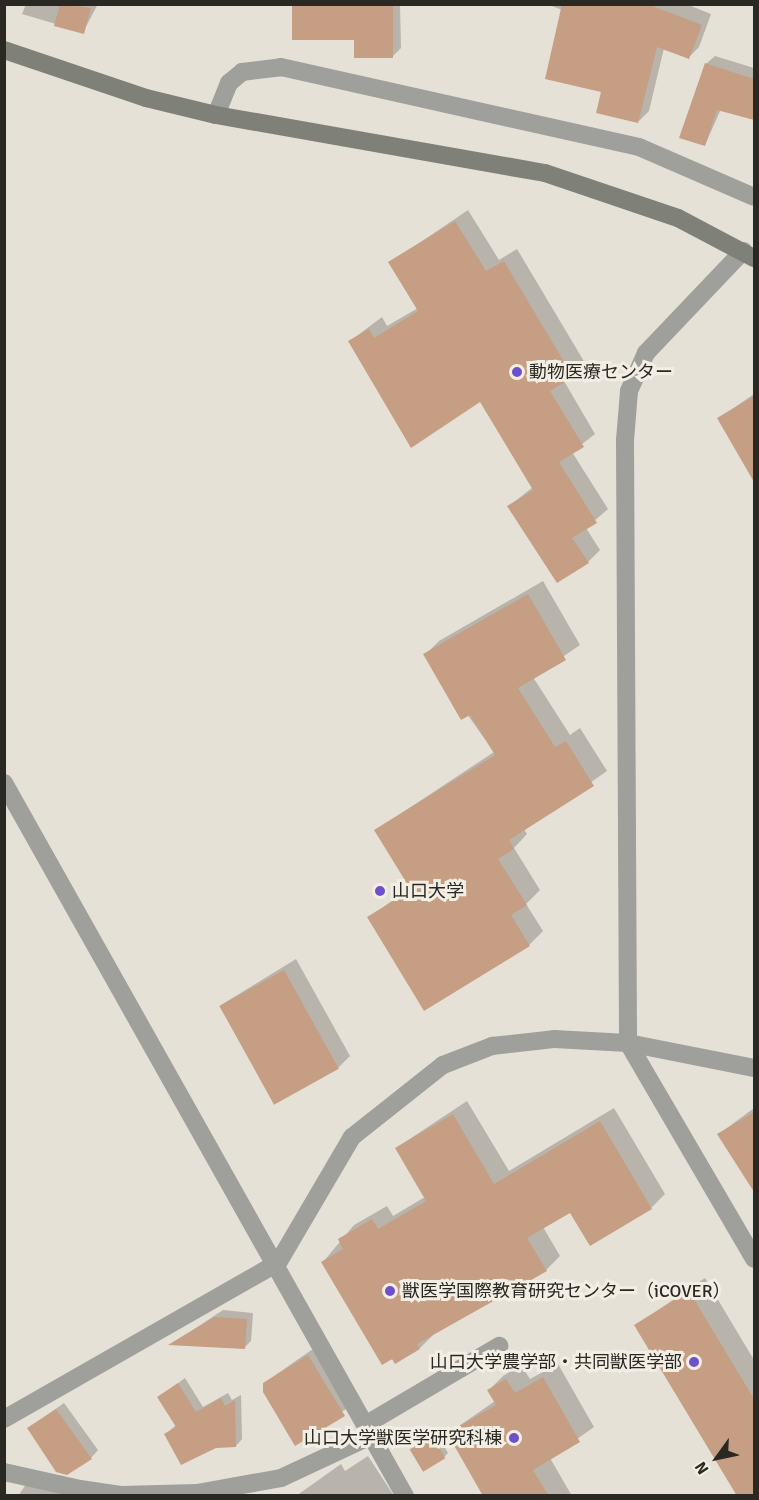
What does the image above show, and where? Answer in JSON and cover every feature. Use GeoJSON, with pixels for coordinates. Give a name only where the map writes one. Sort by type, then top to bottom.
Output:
{"type":"FeatureCollection","features":[{"type":"Feature","properties":{"kind":"street"},"geometry":{"type":"LineString","coordinates":[[4,50],[146,98],[216,115],[545,173],[669,214],[749,254],[646,353],[629,391],[625,440],[628,1043],[754,1259]]}},
{"type":"Feature","properties":{"kind":"street"},"geometry":{"type":"LineString","coordinates":[[216,115],[229,83],[242,72],[281,67],[639,147],[754,197]]}},
{"type":"Feature","properties":{"kind":"street"},"geometry":{"type":"LineString","coordinates":[[4,783],[278,1263],[405,1496]]}},
{"type":"Feature","properties":{"kind":"street"},"geometry":{"type":"LineString","coordinates":[[4,1419],[278,1263],[352,1137],[443,1065],[492,1046],[554,1039],[628,1043],[754,1068]]}},
{"type":"Feature","properties":{"kind":"street"},"geometry":{"type":"LineString","coordinates":[[4,1472],[80,1489],[122,1495],[197,1493],[281,1478],[368,1430],[499,1346]]}},
{"type":"Feature","properties":{"kind":"building"},"geometry":{"type":"Polygon","coordinates":[[[60,4],[91,8],[84,34],[54,26],[60,4]]]}},
{"type":"Feature","properties":{"kind":"building"},"geometry":{"type":"Polygon","coordinates":[[[292,4],[393,4],[393,58],[354,58],[354,40],[292,40],[292,4]]]}},
{"type":"Feature","properties":{"kind":"building"},"geometry":{"type":"Polygon","coordinates":[[[562,4],[647,4],[702,25],[689,59],[657,47],[638,123],[596,113],[601,92],[545,79],[562,4]]]}},
{"type":"Feature","properties":{"kind":"building"},"geometry":{"type":"Polygon","coordinates":[[[705,63],[754,79],[754,120],[717,110],[705,146],[679,138],[705,63]]]}},
{"type":"Feature","properties":{"kind":"building"},"geometry":{"type":"Polygon","coordinates":[[[455,221],[486,271],[504,261],[573,377],[550,391],[584,447],[559,462],[597,523],[572,538],[589,563],[557,583],[507,506],[533,490],[480,402],[411,448],[348,341],[369,329],[374,338],[418,311],[388,262],[455,221]]]}},
{"type":"Feature","properties":{"kind":"building"},"geometry":{"type":"Polygon","coordinates":[[[754,396],[754,482],[717,418],[754,396]]]}},
{"type":"Feature","properties":{"kind":"building"},"geometry":{"type":"Polygon","coordinates":[[[528,594],[566,660],[518,688],[555,747],[566,741],[594,786],[509,840],[514,849],[498,859],[527,905],[511,915],[530,946],[424,1011],[367,917],[411,890],[374,830],[495,755],[470,715],[461,720],[423,654],[528,594]]]}},
{"type":"Feature","properties":{"kind":"building"},"geometry":{"type":"Polygon","coordinates":[[[284,970],[339,1069],[274,1105],[219,1006],[284,970]]]}},
{"type":"Feature","properties":{"kind":"building"},"geometry":{"type":"Polygon","coordinates":[[[754,1112],[754,1192],[717,1134],[754,1112]]]}},
{"type":"Feature","properties":{"kind":"building"},"geometry":{"type":"Polygon","coordinates":[[[453,1114],[494,1184],[600,1121],[652,1209],[590,1246],[570,1213],[527,1238],[547,1271],[417,1344],[420,1349],[395,1364],[392,1359],[382,1365],[321,1262],[343,1249],[338,1239],[372,1219],[378,1229],[426,1201],[395,1148],[453,1114]]]}},
{"type":"Feature","properties":{"kind":"building","name":"山口大学農学部・共同獣医学部"},"geometry":{"type":"Polygon","coordinates":[[[689,1291],[754,1399],[754,1496],[737,1496],[634,1325],[689,1291]]]}},
{"type":"Feature","properties":{"kind":"building"},"geometry":{"type":"Polygon","coordinates":[[[214,1317],[247,1319],[245,1349],[168,1345],[214,1317]]]}},
{"type":"Feature","properties":{"kind":"building"},"geometry":{"type":"Polygon","coordinates":[[[308,1355],[345,1416],[295,1446],[263,1392],[263,1383],[308,1355]]]}},
{"type":"Feature","properties":{"kind":"building","name":"山口大学獣医学研究科棟"},"geometry":{"type":"Polygon","coordinates":[[[543,1377],[580,1442],[533,1470],[549,1496],[483,1496],[447,1433],[496,1405],[487,1390],[506,1379],[515,1393],[543,1377]]]}},
{"type":"Feature","properties":{"kind":"building"},"geometry":{"type":"Polygon","coordinates":[[[178,1383],[196,1412],[221,1398],[225,1406],[235,1400],[236,1447],[216,1448],[181,1465],[164,1434],[176,1427],[157,1397],[178,1383]]]}},
{"type":"Feature","properties":{"kind":"building"},"geometry":{"type":"Polygon","coordinates":[[[56,1409],[92,1459],[67,1475],[56,1472],[27,1428],[56,1409]]]}},
{"type":"Feature","properties":{"kind":"building"},"geometry":{"type":"Polygon","coordinates":[[[432,1436],[445,1458],[423,1472],[410,1449],[432,1436]]]}},
{"type":"Feature","properties":{"kind":"place","name":"動物医療センター"},"geometry":{"type":"Point","coordinates":[517,372]}},
{"type":"Feature","properties":{"kind":"place","name":"山口大学"},"geometry":{"type":"Point","coordinates":[380,891]}},
{"type":"Feature","properties":{"kind":"place","name":"獣医学国際教育研究センター（iCOVER）"},"geometry":{"type":"Point","coordinates":[390,1291]}},
{"type":"Feature","properties":{"kind":"place","name":"山口大学農学部・共同獣医学部"},"geometry":{"type":"Point","coordinates":[694,1362]}},
{"type":"Feature","properties":{"kind":"place","name":"山口大学獣医学研究科棟"},"geometry":{"type":"Point","coordinates":[514,1438]}}]}
